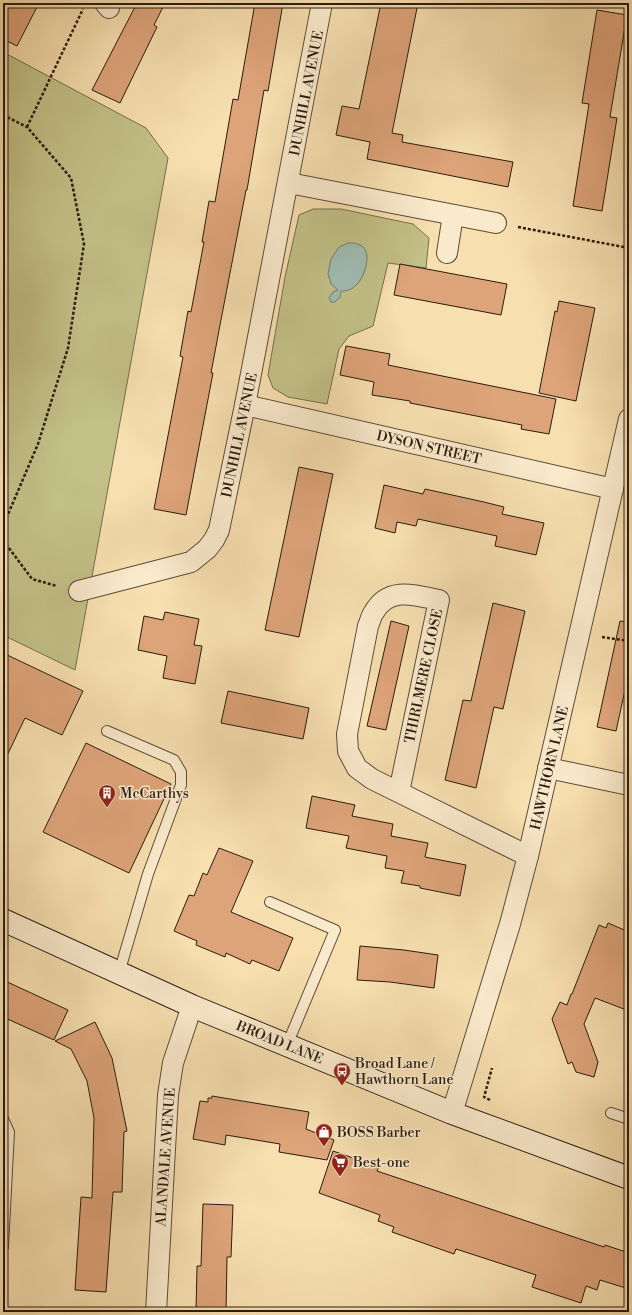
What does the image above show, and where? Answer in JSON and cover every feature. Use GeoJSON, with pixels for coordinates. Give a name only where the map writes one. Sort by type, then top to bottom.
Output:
{"type":"FeatureCollection","features":[{"type":"Feature","properties":{"kind":"street","name":"DUNHILL AVENUE"},"geometry":{"type":"LineString","coordinates":[[79,591],[191,562],[207,549],[219,530],[289,183],[322,3]]}},
{"type":"Feature","properties":{"kind":"street"},"geometry":{"type":"LineString","coordinates":[[289,183],[496,223]]}},
{"type":"Feature","properties":{"kind":"street"},"geometry":{"type":"LineString","coordinates":[[447,253],[453,215]]}},
{"type":"Feature","properties":{"kind":"street","name":"DYSON STREET"},"geometry":{"type":"LineString","coordinates":[[245,405],[612,489]]}},
{"type":"Feature","properties":{"kind":"street","name":"HAWTHORN LANE"},"geometry":{"type":"LineString","coordinates":[[452,1114],[510,924],[528,856],[612,489],[628,430]]}},
{"type":"Feature","properties":{"kind":"street","name":"THIRLMERE CLOSE"},"geometry":{"type":"LineString","coordinates":[[398,792],[439,600],[412,594],[399,594],[390,597],[381,603],[374,612],[368,626],[346,734],[348,751],[357,768],[372,779],[398,792],[528,856]]}},
{"type":"Feature","properties":{"kind":"street"},"geometry":{"type":"LineString","coordinates":[[548,768],[629,785]]}},
{"type":"Feature","properties":{"kind":"street","name":"BROAD LANE"},"geometry":{"type":"LineString","coordinates":[[3,920],[192,1006],[452,1114],[629,1178]]}},
{"type":"Feature","properties":{"kind":"street","name":"ALANDALE AVENUE"},"geometry":{"type":"LineString","coordinates":[[156,1312],[168,1095],[173,1063],[192,1006]]}},
{"type":"Feature","properties":{"kind":"lane"},"geometry":{"type":"LineString","coordinates":[[107,731],[174,760],[181,772],[181,785],[148,874],[119,972]]}},
{"type":"Feature","properties":{"kind":"lane"},"geometry":{"type":"LineString","coordinates":[[270,902],[335,930],[287,1045]]}},
{"type":"Feature","properties":{"kind":"lane"},"geometry":{"type":"LineString","coordinates":[[611,1113],[629,1119]]}},
{"type":"Feature","properties":{"kind":"lane"},"geometry":{"type":"LineString","coordinates":[[3,1119],[9,1132],[3,1247]]}},
{"type":"Feature","properties":{"kind":"path"},"geometry":{"type":"LineString","coordinates":[[27,127],[85,3]]}},
{"type":"Feature","properties":{"kind":"path"},"geometry":{"type":"LineString","coordinates":[[3,115],[27,127],[71,178],[84,244],[68,348],[38,444],[3,526]]}},
{"type":"Feature","properties":{"kind":"path"},"geometry":{"type":"LineString","coordinates":[[496,223],[629,248]]}},
{"type":"Feature","properties":{"kind":"path"},"geometry":{"type":"LineString","coordinates":[[3,540],[32,579],[79,591]]}},
{"type":"Feature","properties":{"kind":"path"},"geometry":{"type":"LineString","coordinates":[[579,634],[629,641]]}},
{"type":"Feature","properties":{"kind":"path"},"geometry":{"type":"LineString","coordinates":[[491,1100],[484,1097],[492,1066]]}},
{"type":"Feature","properties":{"kind":"shaded area"},"geometry":{"type":"Polygon","coordinates":[[[3,52],[146,128],[168,158],[75,670],[3,635],[3,52]]]}},
{"type":"Feature","properties":{"kind":"shaded area"},"geometry":{"type":"Polygon","coordinates":[[[313,209],[341,209],[413,224],[429,238],[426,268],[388,263],[373,326],[349,336],[339,349],[327,404],[288,397],[273,388],[268,375],[285,277],[299,215],[313,209]]]}},
{"type":"Feature","properties":{"kind":"water"},"geometry":{"type":"Polygon","coordinates":[[[348,243],[354,243],[366,250],[366,267],[358,283],[350,289],[341,291],[340,297],[335,302],[331,302],[329,298],[333,292],[338,290],[331,284],[328,274],[331,259],[339,247],[348,243]]]}},
{"type":"Feature","properties":{"kind":"building"},"geometry":{"type":"Polygon","coordinates":[[[3,3],[39,3],[17,46],[3,39],[3,3]]]}},
{"type":"Feature","properties":{"kind":"building"},"geometry":{"type":"Polygon","coordinates":[[[137,3],[165,3],[154,25],[157,27],[120,103],[92,90],[137,3]]]}},
{"type":"Feature","properties":{"kind":"building"},"geometry":{"type":"Polygon","coordinates":[[[255,3],[283,3],[268,91],[264,90],[247,190],[220,325],[211,373],[213,373],[186,515],[154,509],[183,357],[180,356],[188,311],[191,312],[204,242],[202,242],[209,201],[215,202],[233,99],[238,100],[255,3]]]}},
{"type":"Feature","properties":{"kind":"building"},"geometry":{"type":"Polygon","coordinates":[[[381,3],[418,3],[392,133],[403,135],[402,142],[513,162],[508,187],[367,159],[370,142],[336,135],[342,106],[359,109],[381,3]]]}},
{"type":"Feature","properties":{"kind":"building"},"geometry":{"type":"Polygon","coordinates":[[[597,10],[627,15],[610,117],[617,118],[602,211],[573,206],[589,104],[582,103],[597,10]]]}},
{"type":"Feature","properties":{"kind":"building"},"geometry":{"type":"Polygon","coordinates":[[[400,264],[507,284],[501,315],[394,295],[400,264]]]}},
{"type":"Feature","properties":{"kind":"building"},"geometry":{"type":"Polygon","coordinates":[[[559,301],[595,308],[576,401],[539,393],[555,311],[557,312],[559,301]]]}},
{"type":"Feature","properties":{"kind":"building"},"geometry":{"type":"Polygon","coordinates":[[[346,346],[390,354],[388,365],[556,399],[549,434],[521,429],[522,425],[410,403],[410,401],[372,395],[374,382],[340,375],[346,346]]]}},
{"type":"Feature","properties":{"kind":"building"},"geometry":{"type":"Polygon","coordinates":[[[299,467],[333,474],[299,637],[265,630],[299,467]]]}},
{"type":"Feature","properties":{"kind":"building"},"geometry":{"type":"Polygon","coordinates":[[[384,485],[423,494],[425,489],[484,502],[504,507],[502,514],[544,523],[536,555],[495,546],[497,536],[418,519],[416,526],[397,522],[395,533],[375,528],[384,485]]]}},
{"type":"Feature","properties":{"kind":"building"},"geometry":{"type":"Polygon","coordinates":[[[493,603],[525,611],[503,709],[494,707],[476,788],[445,780],[463,700],[471,701],[493,603]]]}},
{"type":"Feature","properties":{"kind":"building"},"geometry":{"type":"Polygon","coordinates":[[[165,612],[199,619],[194,645],[202,646],[195,684],[163,678],[167,656],[138,650],[144,616],[163,620],[165,612]]]}},
{"type":"Feature","properties":{"kind":"building"},"geometry":{"type":"Polygon","coordinates":[[[391,621],[409,626],[386,730],[367,726],[391,621]]]}},
{"type":"Feature","properties":{"kind":"building"},"geometry":{"type":"Polygon","coordinates":[[[620,621],[629,622],[629,672],[616,731],[597,727],[620,621]]]}},
{"type":"Feature","properties":{"kind":"building"},"geometry":{"type":"Polygon","coordinates":[[[3,653],[83,691],[62,735],[25,718],[3,764],[3,653]]]}},
{"type":"Feature","properties":{"kind":"building"},"geometry":{"type":"Polygon","coordinates":[[[228,691],[309,708],[303,739],[221,723],[228,691]]]}},
{"type":"Feature","properties":{"kind":"building","name":"McCarthys"},"geometry":{"type":"Polygon","coordinates":[[[86,743],[171,784],[129,873],[43,832],[86,743]]]}},
{"type":"Feature","properties":{"kind":"building"},"geometry":{"type":"Polygon","coordinates":[[[312,796],[355,805],[352,816],[393,824],[391,836],[428,843],[425,857],[466,865],[460,896],[401,883],[404,871],[385,868],[387,856],[346,848],[349,836],[306,828],[312,796]]]}},
{"type":"Feature","properties":{"kind":"building"},"geometry":{"type":"Polygon","coordinates":[[[219,848],[253,861],[231,912],[293,938],[279,971],[252,960],[250,964],[226,953],[225,957],[196,945],[197,941],[174,931],[189,895],[194,896],[203,873],[207,875],[219,848]]]}},
{"type":"Feature","properties":{"kind":"building"},"geometry":{"type":"Polygon","coordinates":[[[608,923],[629,932],[629,1011],[595,998],[584,1024],[598,1062],[594,1077],[576,1072],[572,1062],[568,1064],[552,1019],[560,1002],[567,1005],[599,925],[606,928],[608,923]]]}},
{"type":"Feature","properties":{"kind":"building"},"geometry":{"type":"Polygon","coordinates":[[[360,946],[438,955],[434,988],[390,982],[357,980],[360,946]]]}},
{"type":"Feature","properties":{"kind":"building"},"geometry":{"type":"Polygon","coordinates":[[[3,980],[68,1010],[54,1040],[3,1017],[3,980]]]}},
{"type":"Feature","properties":{"kind":"building"},"geometry":{"type":"Polygon","coordinates":[[[95,1022],[112,1058],[127,1131],[124,1132],[122,1192],[113,1192],[106,1292],[75,1290],[81,1197],[92,1198],[94,1118],[87,1081],[71,1049],[55,1041],[95,1022]]]}},
{"type":"Feature","properties":{"kind":"building"},"geometry":{"type":"Polygon","coordinates":[[[212,1096],[309,1112],[306,1129],[334,1140],[327,1160],[279,1152],[280,1144],[226,1135],[225,1145],[193,1139],[200,1101],[208,1102],[208,1098],[212,1098],[212,1096]]]}},
{"type":"Feature","properties":{"kind":"building"},"geometry":{"type":"Polygon","coordinates":[[[333,1151],[379,1167],[377,1171],[604,1247],[605,1245],[629,1253],[629,1289],[600,1280],[597,1290],[586,1286],[581,1303],[532,1287],[536,1275],[456,1249],[454,1254],[392,1232],[394,1227],[378,1221],[380,1215],[319,1193],[333,1151]]]}},
{"type":"Feature","properties":{"kind":"building"},"geometry":{"type":"Polygon","coordinates":[[[203,1204],[233,1205],[231,1257],[227,1257],[226,1312],[196,1312],[197,1266],[201,1266],[203,1204]]]}},
{"type":"Feature","properties":{"kind":"place","name":"McCarthys"},"geometry":{"type":"Point","coordinates":[107,808]}},
{"type":"Feature","properties":{"kind":"place","name":"Broad Lane / Hawthorn Lane"},"geometry":{"type":"Point","coordinates":[342,1086]}},
{"type":"Feature","properties":{"kind":"place","name":"BOSS Barber"},"geometry":{"type":"Point","coordinates":[324,1147]}},
{"type":"Feature","properties":{"kind":"place","name":"Best-one"},"geometry":{"type":"Point","coordinates":[340,1177]}}]}
